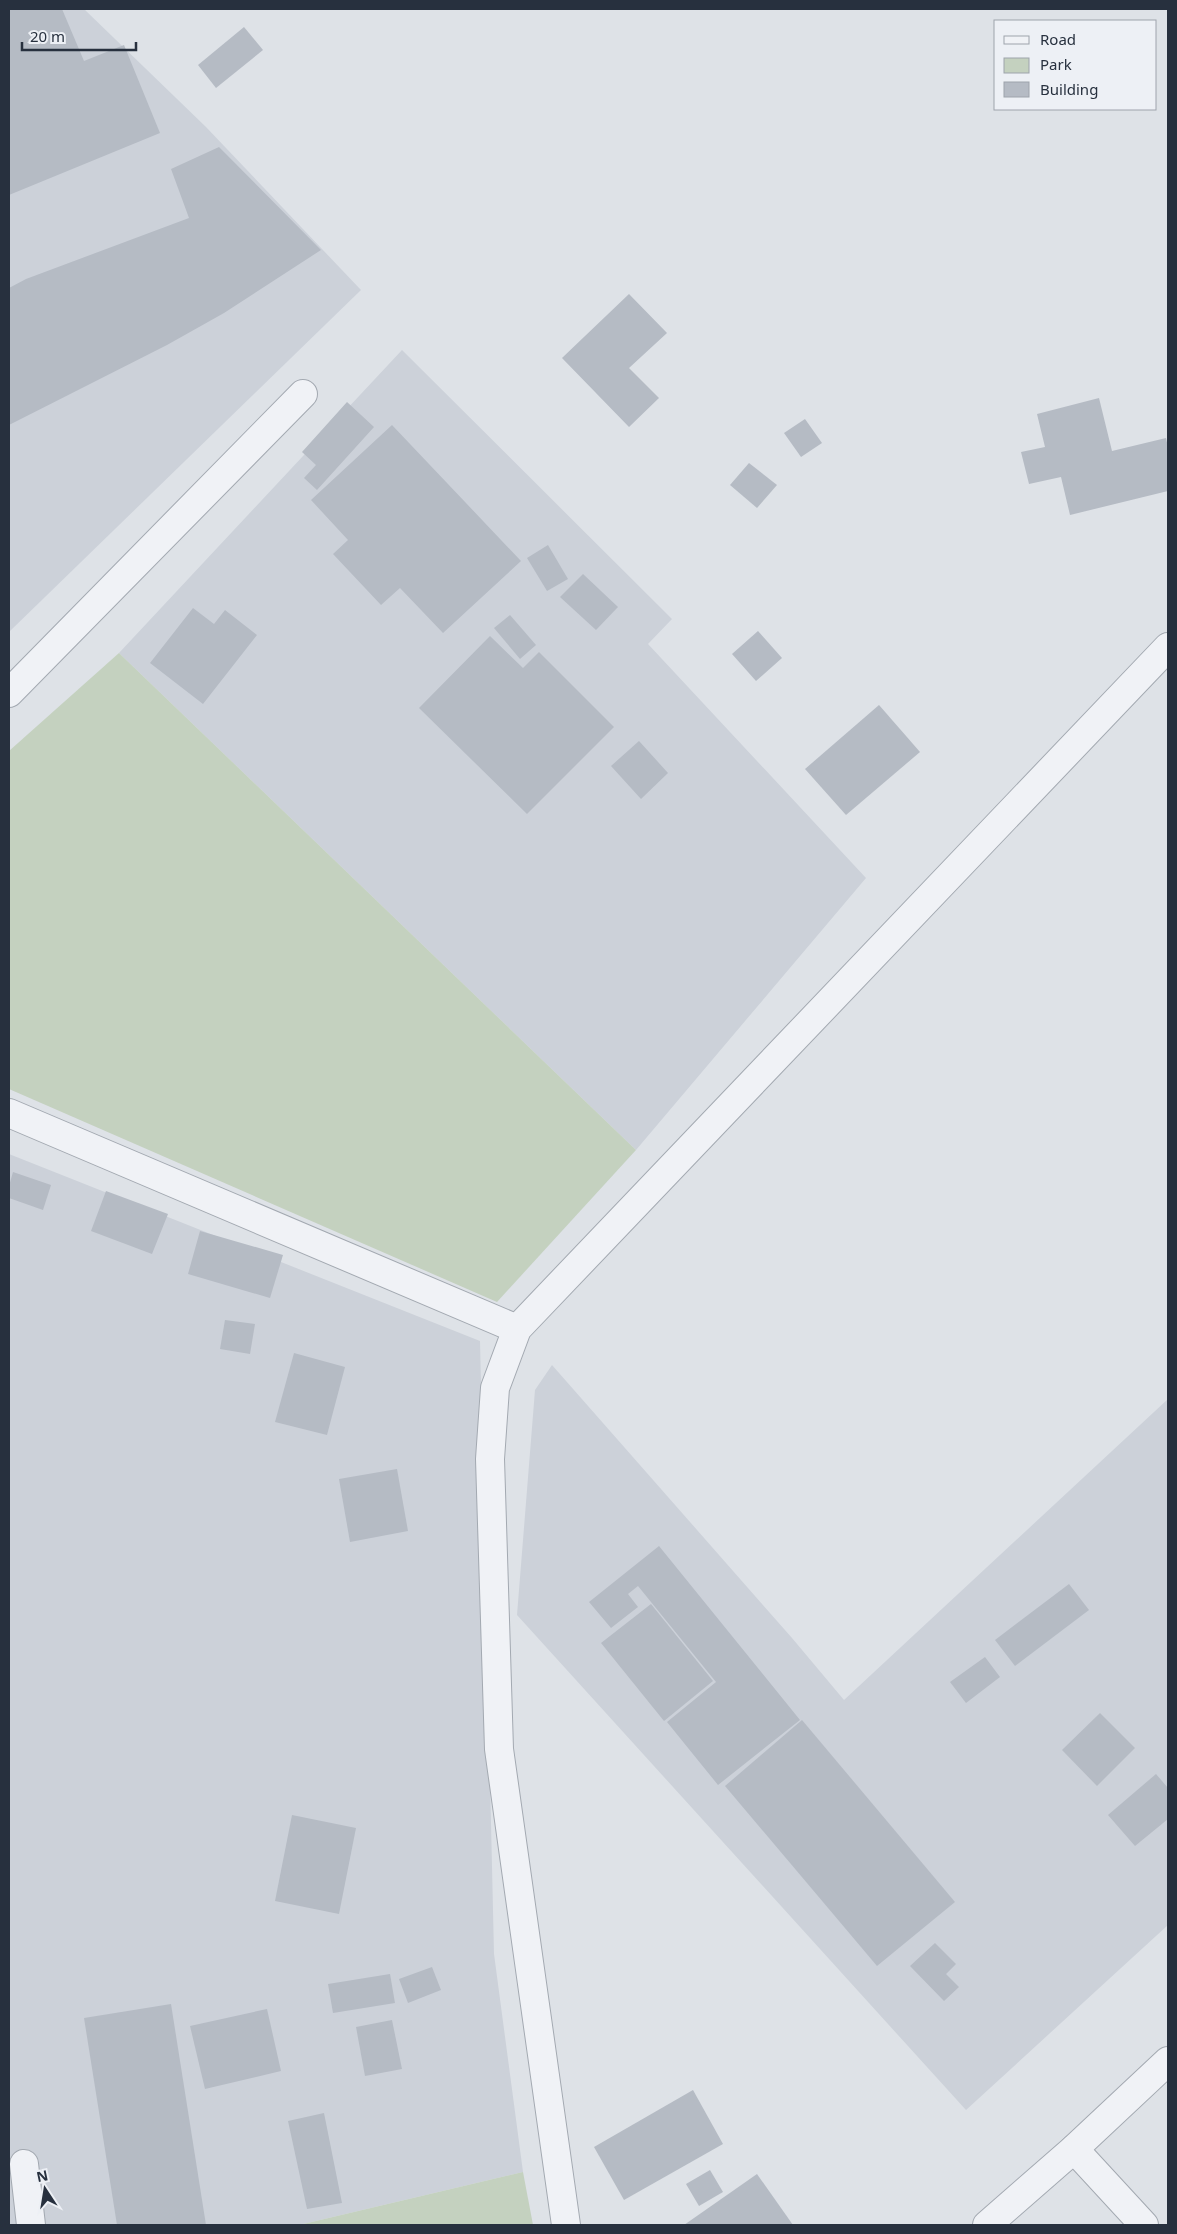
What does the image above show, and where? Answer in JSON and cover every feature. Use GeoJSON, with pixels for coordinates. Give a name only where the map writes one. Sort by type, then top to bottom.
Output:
{"type":"FeatureCollection","features":[{"type":"Feature","properties":{"kind":"street"},"geometry":{"type":"LineString","coordinates":[[9,693],[303,394]]}},
{"type":"Feature","properties":{"kind":"street"},"geometry":{"type":"LineString","coordinates":[[566,2225],[499,1749],[490,1460],[496,1388],[517,1329],[1168,647]]}},
{"type":"Feature","properties":{"kind":"street"},"geometry":{"type":"LineString","coordinates":[[9,1114],[517,1329]]}},
{"type":"Feature","properties":{"kind":"street"},"geometry":{"type":"LineString","coordinates":[[987,2225],[1074,2150],[1168,2061]]}},
{"type":"Feature","properties":{"kind":"street"},"geometry":{"type":"LineString","coordinates":[[1074,2150],[1144,2225]]}},
{"type":"Feature","properties":{"kind":"street"},"geometry":{"type":"LineString","coordinates":[[24,2164],[31,2225]]}},
{"type":"Feature","properties":{"kind":"shaded area"},"geometry":{"type":"Polygon","coordinates":[[[9,9],[84,9],[206,127],[361,290],[9,632],[9,9]]]}},
{"type":"Feature","properties":{"kind":"shaded area"},"geometry":{"type":"Polygon","coordinates":[[[402,350],[672,619],[648,644],[866,878],[636,1150],[119,653],[402,350]]]}},
{"type":"Feature","properties":{"kind":"shaded area"},"geometry":{"type":"Polygon","coordinates":[[[9,1154],[480,1341],[494,1954],[523,2172],[299,2225],[9,2225],[9,1154]]]}},
{"type":"Feature","properties":{"kind":"shaded area"},"geometry":{"type":"Polygon","coordinates":[[[552,1365],[792,1638],[844,1700],[1168,1399],[1168,1925],[966,2110],[517,1615],[535,1390],[552,1365]]]}},
{"type":"Feature","properties":{"kind":"green space"},"geometry":{"type":"Polygon","coordinates":[[[119,653],[636,1150],[497,1302],[9,1089],[9,751],[119,653]]]}},
{"type":"Feature","properties":{"kind":"green space"},"geometry":{"type":"Polygon","coordinates":[[[523,2172],[533,2225],[299,2225],[523,2172]]]}},
{"type":"Feature","properties":{"kind":"building"},"geometry":{"type":"Polygon","coordinates":[[[9,9],[62,9],[84,61],[124,45],[160,133],[9,195],[9,9]]]}},
{"type":"Feature","properties":{"kind":"building"},"geometry":{"type":"Polygon","coordinates":[[[244,27],[263,50],[216,88],[198,65],[244,27]]]}},
{"type":"Feature","properties":{"kind":"building"},"geometry":{"type":"Polygon","coordinates":[[[219,147],[321,250],[224,313],[167,345],[9,425],[9,288],[26,279],[189,218],[171,169],[219,147]]]}},
{"type":"Feature","properties":{"kind":"building"},"geometry":{"type":"Polygon","coordinates":[[[629,294],[667,333],[629,368],[659,398],[629,427],[562,358],[629,294]]]}},
{"type":"Feature","properties":{"kind":"building"},"geometry":{"type":"Polygon","coordinates":[[[1099,398],[1112,451],[1166,438],[1168,447],[1168,491],[1070,515],[1061,477],[1029,484],[1021,452],[1045,447],[1037,414],[1099,398]]]}},
{"type":"Feature","properties":{"kind":"building"},"geometry":{"type":"Polygon","coordinates":[[[347,402],[374,427],[317,490],[304,478],[316,465],[302,452],[347,402]]]}},
{"type":"Feature","properties":{"kind":"building"},"geometry":{"type":"Polygon","coordinates":[[[805,419],[822,443],[801,457],[784,433],[805,419]]]}},
{"type":"Feature","properties":{"kind":"building"},"geometry":{"type":"Polygon","coordinates":[[[392,425],[521,561],[443,633],[400,588],[381,605],[333,554],[348,540],[311,500],[392,425]]]}},
{"type":"Feature","properties":{"kind":"building"},"geometry":{"type":"Polygon","coordinates":[[[749,463],[777,485],[757,508],[730,485],[749,463]]]}},
{"type":"Feature","properties":{"kind":"building"},"geometry":{"type":"Polygon","coordinates":[[[548,545],[568,579],[547,591],[527,558],[548,545]]]}},
{"type":"Feature","properties":{"kind":"building"},"geometry":{"type":"Polygon","coordinates":[[[583,574],[618,607],[596,630],[560,597],[583,574]]]}},
{"type":"Feature","properties":{"kind":"building"},"geometry":{"type":"Polygon","coordinates":[[[193,608],[214,624],[225,610],[257,635],[203,704],[150,663],[193,608]]]}},
{"type":"Feature","properties":{"kind":"building"},"geometry":{"type":"Polygon","coordinates":[[[510,615],[536,645],[520,659],[494,628],[510,615]]]}},
{"type":"Feature","properties":{"kind":"building"},"geometry":{"type":"Polygon","coordinates":[[[758,631],[782,658],[756,681],[732,654],[758,631]]]}},
{"type":"Feature","properties":{"kind":"building"},"geometry":{"type":"Polygon","coordinates":[[[490,636],[523,668],[539,652],[614,727],[527,814],[419,708],[490,636]]]}},
{"type":"Feature","properties":{"kind":"building"},"geometry":{"type":"Polygon","coordinates":[[[879,705],[920,752],[846,815],[805,769],[879,705]]]}},
{"type":"Feature","properties":{"kind":"building"},"geometry":{"type":"Polygon","coordinates":[[[639,741],[668,773],[641,799],[611,766],[639,741]]]}},
{"type":"Feature","properties":{"kind":"building"},"geometry":{"type":"Polygon","coordinates":[[[13,1172],[51,1185],[43,1210],[9,1198],[9,1186],[13,1172]]]}},
{"type":"Feature","properties":{"kind":"building"},"geometry":{"type":"Polygon","coordinates":[[[106,1191],[168,1214],[152,1254],[91,1231],[106,1191]]]}},
{"type":"Feature","properties":{"kind":"building"},"geometry":{"type":"Polygon","coordinates":[[[200,1231],[283,1255],[270,1298],[188,1274],[200,1231]]]}},
{"type":"Feature","properties":{"kind":"building"},"geometry":{"type":"Polygon","coordinates":[[[225,1320],[255,1324],[250,1354],[220,1349],[225,1320]]]}},
{"type":"Feature","properties":{"kind":"building"},"geometry":{"type":"Polygon","coordinates":[[[294,1353],[345,1367],[327,1435],[275,1422],[294,1353]]]}},
{"type":"Feature","properties":{"kind":"building"},"geometry":{"type":"Polygon","coordinates":[[[397,1469],[408,1531],[350,1542],[339,1479],[397,1469]]]}},
{"type":"Feature","properties":{"kind":"building"},"geometry":{"type":"Polygon","coordinates":[[[659,1546],[800,1720],[718,1785],[667,1722],[716,1682],[638,1586],[628,1594],[638,1607],[611,1628],[589,1602],[659,1546]]]}},
{"type":"Feature","properties":{"kind":"building"},"geometry":{"type":"Polygon","coordinates":[[[1069,1584],[1089,1610],[1015,1666],[995,1640],[1069,1584]]]}},
{"type":"Feature","properties":{"kind":"building"},"geometry":{"type":"Polygon","coordinates":[[[651,1604],[713,1681],[664,1721],[601,1643],[651,1604]]]}},
{"type":"Feature","properties":{"kind":"building"},"geometry":{"type":"Polygon","coordinates":[[[985,1657],[1000,1677],[966,1703],[950,1682],[985,1657]]]}},
{"type":"Feature","properties":{"kind":"building"},"geometry":{"type":"Polygon","coordinates":[[[1100,1713],[1135,1748],[1097,1786],[1062,1750],[1100,1713]]]}},
{"type":"Feature","properties":{"kind":"building"},"geometry":{"type":"Polygon","coordinates":[[[802,1720],[955,1902],[877,1966],[725,1786],[802,1720]]]}},
{"type":"Feature","properties":{"kind":"building"},"geometry":{"type":"Polygon","coordinates":[[[1156,1774],[1168,1788],[1168,1819],[1135,1846],[1108,1815],[1156,1774]]]}},
{"type":"Feature","properties":{"kind":"building"},"geometry":{"type":"Polygon","coordinates":[[[292,1815],[356,1828],[339,1914],[275,1901],[292,1815]]]}},
{"type":"Feature","properties":{"kind":"building"},"geometry":{"type":"Polygon","coordinates":[[[935,1943],[956,1964],[946,1974],[959,1987],[944,2001],[910,1966],[935,1943]]]}},
{"type":"Feature","properties":{"kind":"building"},"geometry":{"type":"Polygon","coordinates":[[[432,1967],[441,1990],[408,2003],[399,1979],[432,1967]]]}},
{"type":"Feature","properties":{"kind":"building"},"geometry":{"type":"Polygon","coordinates":[[[390,1974],[395,2003],[333,2013],[328,1984],[390,1974]]]}},
{"type":"Feature","properties":{"kind":"building"},"geometry":{"type":"Polygon","coordinates":[[[171,2004],[206,2225],[117,2225],[84,2018],[171,2004]]]}},
{"type":"Feature","properties":{"kind":"building"},"geometry":{"type":"Polygon","coordinates":[[[267,2009],[281,2071],[205,2089],[190,2026],[267,2009]]]}},
{"type":"Feature","properties":{"kind":"building"},"geometry":{"type":"Polygon","coordinates":[[[392,2020],[402,2069],[365,2076],[356,2027],[392,2020]]]}},
{"type":"Feature","properties":{"kind":"building"},"geometry":{"type":"Polygon","coordinates":[[[693,2090],[723,2144],[624,2200],[594,2147],[693,2090]]]}},
{"type":"Feature","properties":{"kind":"building"},"geometry":{"type":"Polygon","coordinates":[[[324,2113],[342,2203],[307,2209],[288,2121],[324,2113]]]}},
{"type":"Feature","properties":{"kind":"building"},"geometry":{"type":"Polygon","coordinates":[[[710,2170],[723,2192],[699,2206],[686,2184],[710,2170]]]}},
{"type":"Feature","properties":{"kind":"building"},"geometry":{"type":"Polygon","coordinates":[[[757,2174],[793,2225],[684,2225],[757,2174]]]}}]}
